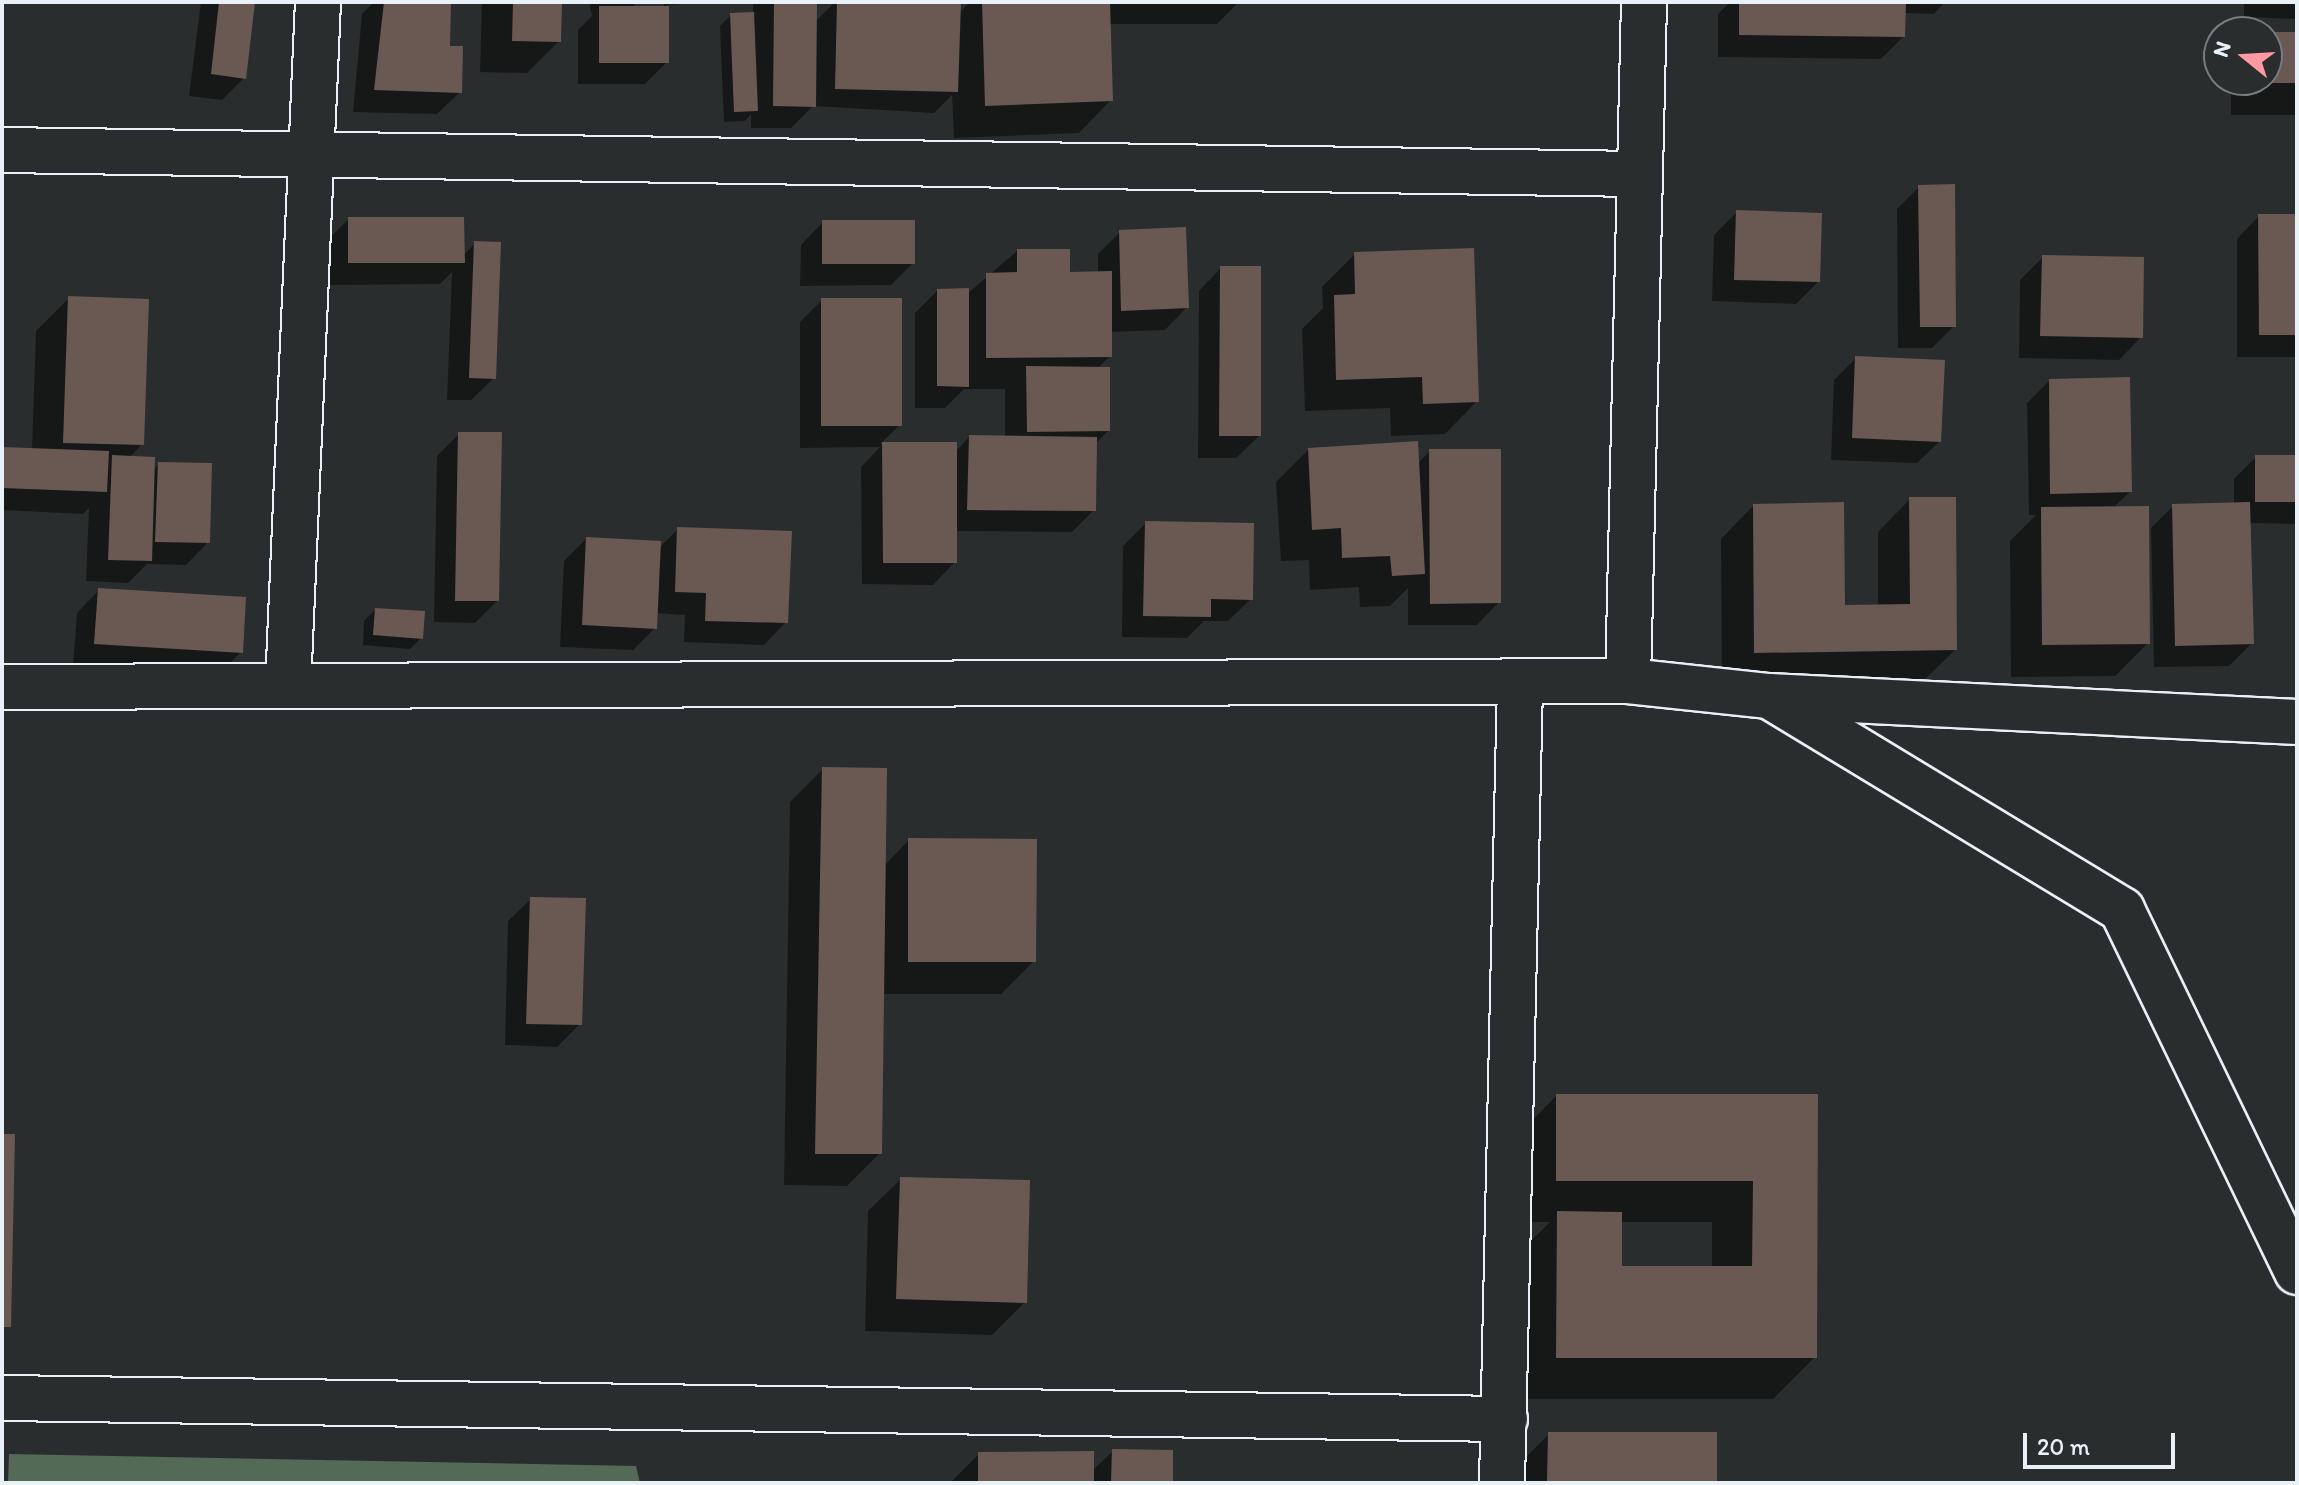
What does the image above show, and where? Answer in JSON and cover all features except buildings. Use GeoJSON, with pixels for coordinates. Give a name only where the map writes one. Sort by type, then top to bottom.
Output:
{"type":"FeatureCollection","features":[{"type":"Feature","properties":{"kind":"street"},"geometry":{"type":"LineString","coordinates":[[288,686],[314,152],[318,2]]}},
{"type":"Feature","properties":{"kind":"street"},"geometry":{"type":"LineString","coordinates":[[1628,681],[1644,2]]}},
{"type":"Feature","properties":{"kind":"street"},"geometry":{"type":"LineString","coordinates":[[2,150],[314,152],[1639,174]]}},
{"type":"Feature","properties":{"kind":"street"},"geometry":{"type":"LineString","coordinates":[[2,687],[1628,681],[1769,696],[2297,722]]}},
{"type":"Feature","properties":{"kind":"street"},"geometry":{"type":"LineString","coordinates":[[1502,1483],[1520,683]]}},
{"type":"Feature","properties":{"kind":"street"},"geometry":{"type":"LineString","coordinates":[[1769,696],[2122,910],[2297,1272]]}},
{"type":"Feature","properties":{"kind":"street"},"geometry":{"type":"LineString","coordinates":[[2,1398],[1505,1419]]}},
{"type":"Feature","properties":{"kind":"green space"},"geometry":{"type":"Polygon","coordinates":[[[9,1454],[636,1466],[640,1483],[8,1483],[9,1454]]]}}]}
